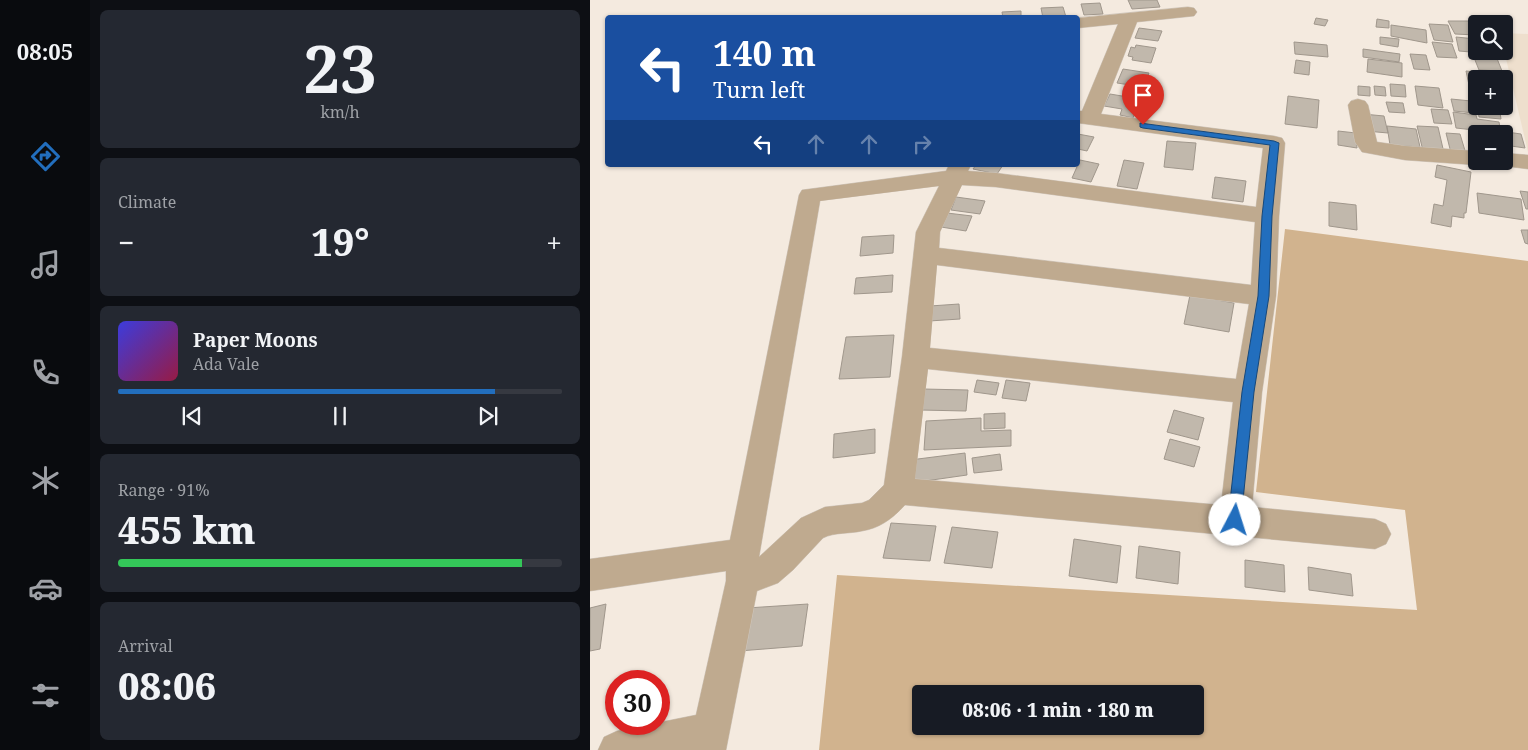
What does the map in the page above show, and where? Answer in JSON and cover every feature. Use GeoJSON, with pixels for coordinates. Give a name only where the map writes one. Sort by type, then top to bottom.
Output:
{"type":"FeatureCollection","features":[{"type":"Feature","properties":{"kind":"street"},"geometry":{"type":"LineString","coordinates":[[1080,23],[1188,12]]}},
{"type":"Feature","properties":{"kind":"street"},"geometry":{"type":"LineString","coordinates":[[1130,18],[1083,118],[1274,143],[1267,216],[1263,296],[1248,392],[1235,520]]}},
{"type":"Feature","properties":{"kind":"street"},"geometry":{"type":"LineString","coordinates":[[1358,105],[1366,142],[1370,146],[1405,153],[1468,157]]}},
{"type":"Feature","properties":{"kind":"street"},"geometry":{"type":"LineString","coordinates":[[1513,161],[1528,162]]}},
{"type":"Feature","properties":{"kind":"street"},"geometry":{"type":"LineString","coordinates":[[617,750],[709,740],[743,567],[810,195],[957,171],[996,180],[1267,216]]}},
{"type":"Feature","properties":{"kind":"street"},"geometry":{"type":"LineString","coordinates":[[590,575],[743,567],[766,572],[782,559],[812,528],[825,521],[863,517],[880,510],[898,491],[916,357],[928,232],[957,171]]}},
{"type":"Feature","properties":{"kind":"street"},"geometry":{"type":"LineString","coordinates":[[925,255],[1263,296]]}},
{"type":"Feature","properties":{"kind":"street"},"geometry":{"type":"LineString","coordinates":[[916,357],[1248,392]]}},
{"type":"Feature","properties":{"kind":"street"},"geometry":{"type":"LineString","coordinates":[[898,491],[1375,534]]}},
{"type":"Feature","properties":{"kind":"shaded area"},"geometry":{"type":"Polygon","coordinates":[[[1513,33],[1528,34],[1528,152],[1513,88],[1513,70],[1509,70],[1506,60],[1513,60],[1513,33]]]}},
{"type":"Feature","properties":{"kind":"shaded area"},"geometry":{"type":"Polygon","coordinates":[[[1285,229],[1528,261],[1528,750],[819,750],[837,575],[1417,610],[1405,510],[1256,492],[1285,229]]]}},
{"type":"Feature","properties":{"kind":"building"},"geometry":{"type":"Polygon","coordinates":[[[1128,0],[1157,0],[1160,7],[1132,9],[1128,0]]]}},
{"type":"Feature","properties":{"kind":"building"},"geometry":{"type":"Polygon","coordinates":[[[1100,3],[1103,14],[1084,15],[1081,4],[1100,3]]]}},
{"type":"Feature","properties":{"kind":"building"},"geometry":{"type":"Polygon","coordinates":[[[1063,7],[1065,15],[1042,15],[1041,8],[1063,7]]]}},
{"type":"Feature","properties":{"kind":"building"},"geometry":{"type":"Polygon","coordinates":[[[1021,11],[1021,15],[1002,15],[1002,12],[1021,11]]]}},
{"type":"Feature","properties":{"kind":"building"},"geometry":{"type":"Polygon","coordinates":[[[1316,18],[1328,20],[1325,26],[1314,24],[1316,18]]]}},
{"type":"Feature","properties":{"kind":"building"},"geometry":{"type":"Polygon","coordinates":[[[1377,19],[1389,21],[1389,28],[1376,27],[1377,19]]]}},
{"type":"Feature","properties":{"kind":"building"},"geometry":{"type":"Polygon","coordinates":[[[1448,21],[1468,21],[1468,35],[1455,34],[1448,21]]]}},
{"type":"Feature","properties":{"kind":"building"},"geometry":{"type":"Polygon","coordinates":[[[1429,24],[1448,25],[1453,42],[1434,40],[1429,24]]]}},
{"type":"Feature","properties":{"kind":"building"},"geometry":{"type":"Polygon","coordinates":[[[1391,25],[1426,30],[1427,43],[1391,36],[1391,25]]]}},
{"type":"Feature","properties":{"kind":"building"},"geometry":{"type":"Polygon","coordinates":[[[1139,28],[1162,31],[1158,41],[1135,38],[1139,28]]]}},
{"type":"Feature","properties":{"kind":"building"},"geometry":{"type":"Polygon","coordinates":[[[1380,37],[1399,39],[1398,47],[1380,44],[1380,37]]]}},
{"type":"Feature","properties":{"kind":"building"},"geometry":{"type":"Polygon","coordinates":[[[1456,37],[1468,38],[1468,52],[1459,51],[1456,37]]]}},
{"type":"Feature","properties":{"kind":"building"},"geometry":{"type":"Polygon","coordinates":[[[1294,42],[1327,45],[1328,57],[1295,54],[1294,42]]]}},
{"type":"Feature","properties":{"kind":"building"},"geometry":{"type":"Polygon","coordinates":[[[1432,42],[1452,44],[1457,58],[1437,57],[1432,42]]]}},
{"type":"Feature","properties":{"kind":"building"},"geometry":{"type":"Polygon","coordinates":[[[1136,45],[1156,48],[1151,63],[1132,60],[1133,57],[1128,56],[1131,47],[1135,48],[1136,45]]]}},
{"type":"Feature","properties":{"kind":"building"},"geometry":{"type":"Polygon","coordinates":[[[1363,49],[1400,54],[1399,62],[1363,57],[1363,49]]]}},
{"type":"Feature","properties":{"kind":"building"},"geometry":{"type":"Polygon","coordinates":[[[1410,54],[1426,55],[1430,70],[1414,69],[1410,54]]]}},
{"type":"Feature","properties":{"kind":"building"},"geometry":{"type":"Polygon","coordinates":[[[1368,59],[1402,63],[1402,77],[1367,72],[1368,59]]]}},
{"type":"Feature","properties":{"kind":"building"},"geometry":{"type":"Polygon","coordinates":[[[1296,60],[1310,62],[1309,75],[1294,73],[1296,60]]]}},
{"type":"Feature","properties":{"kind":"building"},"geometry":{"type":"Polygon","coordinates":[[[1475,60],[1498,60],[1502,70],[1479,70],[1475,60]]]}},
{"type":"Feature","properties":{"kind":"building"},"geometry":{"type":"Polygon","coordinates":[[[1123,69],[1149,73],[1143,87],[1117,83],[1123,69]]]}},
{"type":"Feature","properties":{"kind":"building"},"geometry":{"type":"Polygon","coordinates":[[[1390,84],[1405,85],[1406,97],[1391,96],[1390,84]]]}},
{"type":"Feature","properties":{"kind":"building"},"geometry":{"type":"Polygon","coordinates":[[[1358,86],[1370,87],[1370,96],[1358,95],[1358,86]]]}},
{"type":"Feature","properties":{"kind":"building"},"geometry":{"type":"Polygon","coordinates":[[[1374,86],[1385,87],[1386,96],[1375,95],[1374,86]]]}},
{"type":"Feature","properties":{"kind":"building"},"geometry":{"type":"Polygon","coordinates":[[[1415,86],[1439,88],[1443,108],[1418,105],[1415,86]]]}},
{"type":"Feature","properties":{"kind":"building"},"geometry":{"type":"Polygon","coordinates":[[[1110,94],[1140,99],[1133,118],[1120,115],[1122,109],[1104,106],[1110,94]]]}},
{"type":"Feature","properties":{"kind":"building"},"geometry":{"type":"Polygon","coordinates":[[[1288,96],[1319,100],[1317,128],[1285,124],[1288,96]]]}},
{"type":"Feature","properties":{"kind":"building"},"geometry":{"type":"Polygon","coordinates":[[[1451,99],[1468,101],[1468,112],[1454,111],[1451,99]]]}},
{"type":"Feature","properties":{"kind":"building"},"geometry":{"type":"Polygon","coordinates":[[[1386,102],[1403,103],[1405,113],[1389,112],[1386,102]]]}},
{"type":"Feature","properties":{"kind":"building"},"geometry":{"type":"Polygon","coordinates":[[[1431,109],[1448,110],[1452,124],[1434,123],[1431,109]]]}},
{"type":"Feature","properties":{"kind":"building"},"geometry":{"type":"Polygon","coordinates":[[[1453,112],[1476,115],[1477,119],[1499,122],[1500,125],[1468,125],[1468,129],[1456,128],[1453,112]]]}},
{"type":"Feature","properties":{"kind":"building"},"geometry":{"type":"Polygon","coordinates":[[[1363,114],[1384,116],[1388,133],[1366,131],[1363,114]]]}},
{"type":"Feature","properties":{"kind":"building"},"geometry":{"type":"Polygon","coordinates":[[[1479,115],[1500,115],[1501,119],[1479,117],[1479,115]]]}},
{"type":"Feature","properties":{"kind":"building"},"geometry":{"type":"Polygon","coordinates":[[[1387,126],[1416,129],[1420,147],[1390,145],[1387,126]]]}},
{"type":"Feature","properties":{"kind":"building"},"geometry":{"type":"Polygon","coordinates":[[[1417,126],[1438,127],[1444,153],[1423,151],[1417,126]]]}},
{"type":"Feature","properties":{"kind":"building"},"geometry":{"type":"Polygon","coordinates":[[[1338,131],[1356,133],[1357,148],[1338,145],[1338,131]]]}},
{"type":"Feature","properties":{"kind":"building"},"geometry":{"type":"Polygon","coordinates":[[[1446,133],[1460,134],[1466,154],[1451,153],[1446,133]]]}},
{"type":"Feature","properties":{"kind":"building"},"geometry":{"type":"Polygon","coordinates":[[[1513,133],[1521,134],[1525,148],[1513,146],[1513,133]]]}},
{"type":"Feature","properties":{"kind":"building"},"geometry":{"type":"Polygon","coordinates":[[[1080,134],[1094,137],[1087,151],[1080,149],[1080,134]]]}},
{"type":"Feature","properties":{"kind":"building"},"geometry":{"type":"Polygon","coordinates":[[[1167,141],[1196,143],[1193,170],[1164,167],[1167,141]]]}},
{"type":"Feature","properties":{"kind":"building"},"geometry":{"type":"Polygon","coordinates":[[[1080,160],[1099,164],[1091,182],[1072,178],[1077,167],[1080,167],[1080,160]]]}},
{"type":"Feature","properties":{"kind":"building"},"geometry":{"type":"Polygon","coordinates":[[[1124,160],[1144,163],[1137,189],[1117,186],[1124,160]]]}},
{"type":"Feature","properties":{"kind":"building"},"geometry":{"type":"Polygon","coordinates":[[[1437,165],[1471,172],[1466,213],[1464,213],[1464,218],[1452,216],[1451,227],[1431,223],[1434,204],[1443,206],[1447,180],[1435,177],[1437,165]]]}},
{"type":"Feature","properties":{"kind":"building"},"geometry":{"type":"Polygon","coordinates":[[[974,167],[1002,167],[997,174],[973,169],[974,167]]]}},
{"type":"Feature","properties":{"kind":"building"},"geometry":{"type":"Polygon","coordinates":[[[1215,177],[1246,181],[1243,202],[1212,198],[1215,177]]]}},
{"type":"Feature","properties":{"kind":"building"},"geometry":{"type":"Polygon","coordinates":[[[1520,191],[1528,192],[1528,209],[1526,209],[1520,191]]]}},
{"type":"Feature","properties":{"kind":"building"},"geometry":{"type":"Polygon","coordinates":[[[1477,193],[1521,199],[1524,220],[1479,213],[1477,193]]]}},
{"type":"Feature","properties":{"kind":"building"},"geometry":{"type":"Polygon","coordinates":[[[956,197],[985,201],[980,214],[951,210],[956,197]]]}},
{"type":"Feature","properties":{"kind":"building"},"geometry":{"type":"Polygon","coordinates":[[[1329,202],[1356,205],[1357,230],[1329,226],[1329,202]]]}},
{"type":"Feature","properties":{"kind":"building"},"geometry":{"type":"Polygon","coordinates":[[[947,213],[972,216],[966,231],[941,227],[947,213]]]}},
{"type":"Feature","properties":{"kind":"building"},"geometry":{"type":"Polygon","coordinates":[[[1521,230],[1528,230],[1528,244],[1525,243],[1521,230]]]}},
{"type":"Feature","properties":{"kind":"building"},"geometry":{"type":"Polygon","coordinates":[[[894,235],[893,253],[860,256],[862,237],[894,235]]]}},
{"type":"Feature","properties":{"kind":"building"},"geometry":{"type":"Polygon","coordinates":[[[893,275],[892,292],[854,294],[856,278],[893,275]]]}},
{"type":"Feature","properties":{"kind":"building"},"geometry":{"type":"Polygon","coordinates":[[[1190,295],[1234,303],[1229,332],[1184,324],[1190,295]]]}},
{"type":"Feature","properties":{"kind":"building"},"geometry":{"type":"Polygon","coordinates":[[[959,304],[960,319],[929,321],[930,306],[959,304]]]}},
{"type":"Feature","properties":{"kind":"building"},"geometry":{"type":"Polygon","coordinates":[[[894,335],[890,377],[839,379],[846,337],[894,335]]]}},
{"type":"Feature","properties":{"kind":"building"},"geometry":{"type":"Polygon","coordinates":[[[977,380],[999,383],[996,395],[974,392],[977,380]]]}},
{"type":"Feature","properties":{"kind":"building"},"geometry":{"type":"Polygon","coordinates":[[[1006,380],[1030,383],[1026,401],[1002,398],[1006,380]]]}},
{"type":"Feature","properties":{"kind":"building"},"geometry":{"type":"Polygon","coordinates":[[[923,389],[968,390],[966,411],[920,410],[923,389]]]}},
{"type":"Feature","properties":{"kind":"building"},"geometry":{"type":"Polygon","coordinates":[[[1174,410],[1204,418],[1198,440],[1167,432],[1174,410]]]}},
{"type":"Feature","properties":{"kind":"building"},"geometry":{"type":"Polygon","coordinates":[[[1005,413],[1005,428],[984,429],[984,414],[1005,413]]]}},
{"type":"Feature","properties":{"kind":"building"},"geometry":{"type":"Polygon","coordinates":[[[981,418],[981,431],[1011,430],[1011,446],[924,450],[926,421],[981,418]]]}},
{"type":"Feature","properties":{"kind":"building"},"geometry":{"type":"Polygon","coordinates":[[[875,429],[875,453],[833,458],[834,434],[875,429]]]}},
{"type":"Feature","properties":{"kind":"building"},"geometry":{"type":"Polygon","coordinates":[[[1170,439],[1200,447],[1194,467],[1164,459],[1170,439]]]}},
{"type":"Feature","properties":{"kind":"building"},"geometry":{"type":"Polygon","coordinates":[[[965,453],[967,475],[911,483],[910,460],[965,453]]]}},
{"type":"Feature","properties":{"kind":"building"},"geometry":{"type":"Polygon","coordinates":[[[1000,454],[1002,470],[974,473],[972,458],[1000,454]]]}},
{"type":"Feature","properties":{"kind":"building"},"geometry":{"type":"Polygon","coordinates":[[[891,523],[936,526],[930,561],[883,558],[891,523]]]}},
{"type":"Feature","properties":{"kind":"building"},"geometry":{"type":"Polygon","coordinates":[[[952,527],[998,532],[992,568],[944,563],[952,527]]]}},
{"type":"Feature","properties":{"kind":"building"},"geometry":{"type":"Polygon","coordinates":[[[1074,539],[1121,546],[1117,583],[1069,576],[1074,539]]]}},
{"type":"Feature","properties":{"kind":"building"},"geometry":{"type":"Polygon","coordinates":[[[1139,546],[1180,552],[1178,584],[1136,578],[1139,546]]]}},
{"type":"Feature","properties":{"kind":"building"},"geometry":{"type":"Polygon","coordinates":[[[1245,560],[1284,565],[1285,592],[1245,587],[1245,560]]]}},
{"type":"Feature","properties":{"kind":"building"},"geometry":{"type":"Polygon","coordinates":[[[1308,567],[1351,574],[1353,596],[1309,590],[1308,567]]]}},
{"type":"Feature","properties":{"kind":"building"},"geometry":{"type":"Polygon","coordinates":[[[606,604],[600,649],[590,651],[590,608],[606,604]]]}},
{"type":"Feature","properties":{"kind":"building"},"geometry":{"type":"Polygon","coordinates":[[[808,604],[802,646],[739,651],[747,608],[808,604]]]}},
{"type":"Feature","properties":{"kind":"route"},"geometry":{"type":"LineString","coordinates":[[1143,125],[1274,143],[1267,216],[1263,296],[1248,392],[1235,520]]}}]}
